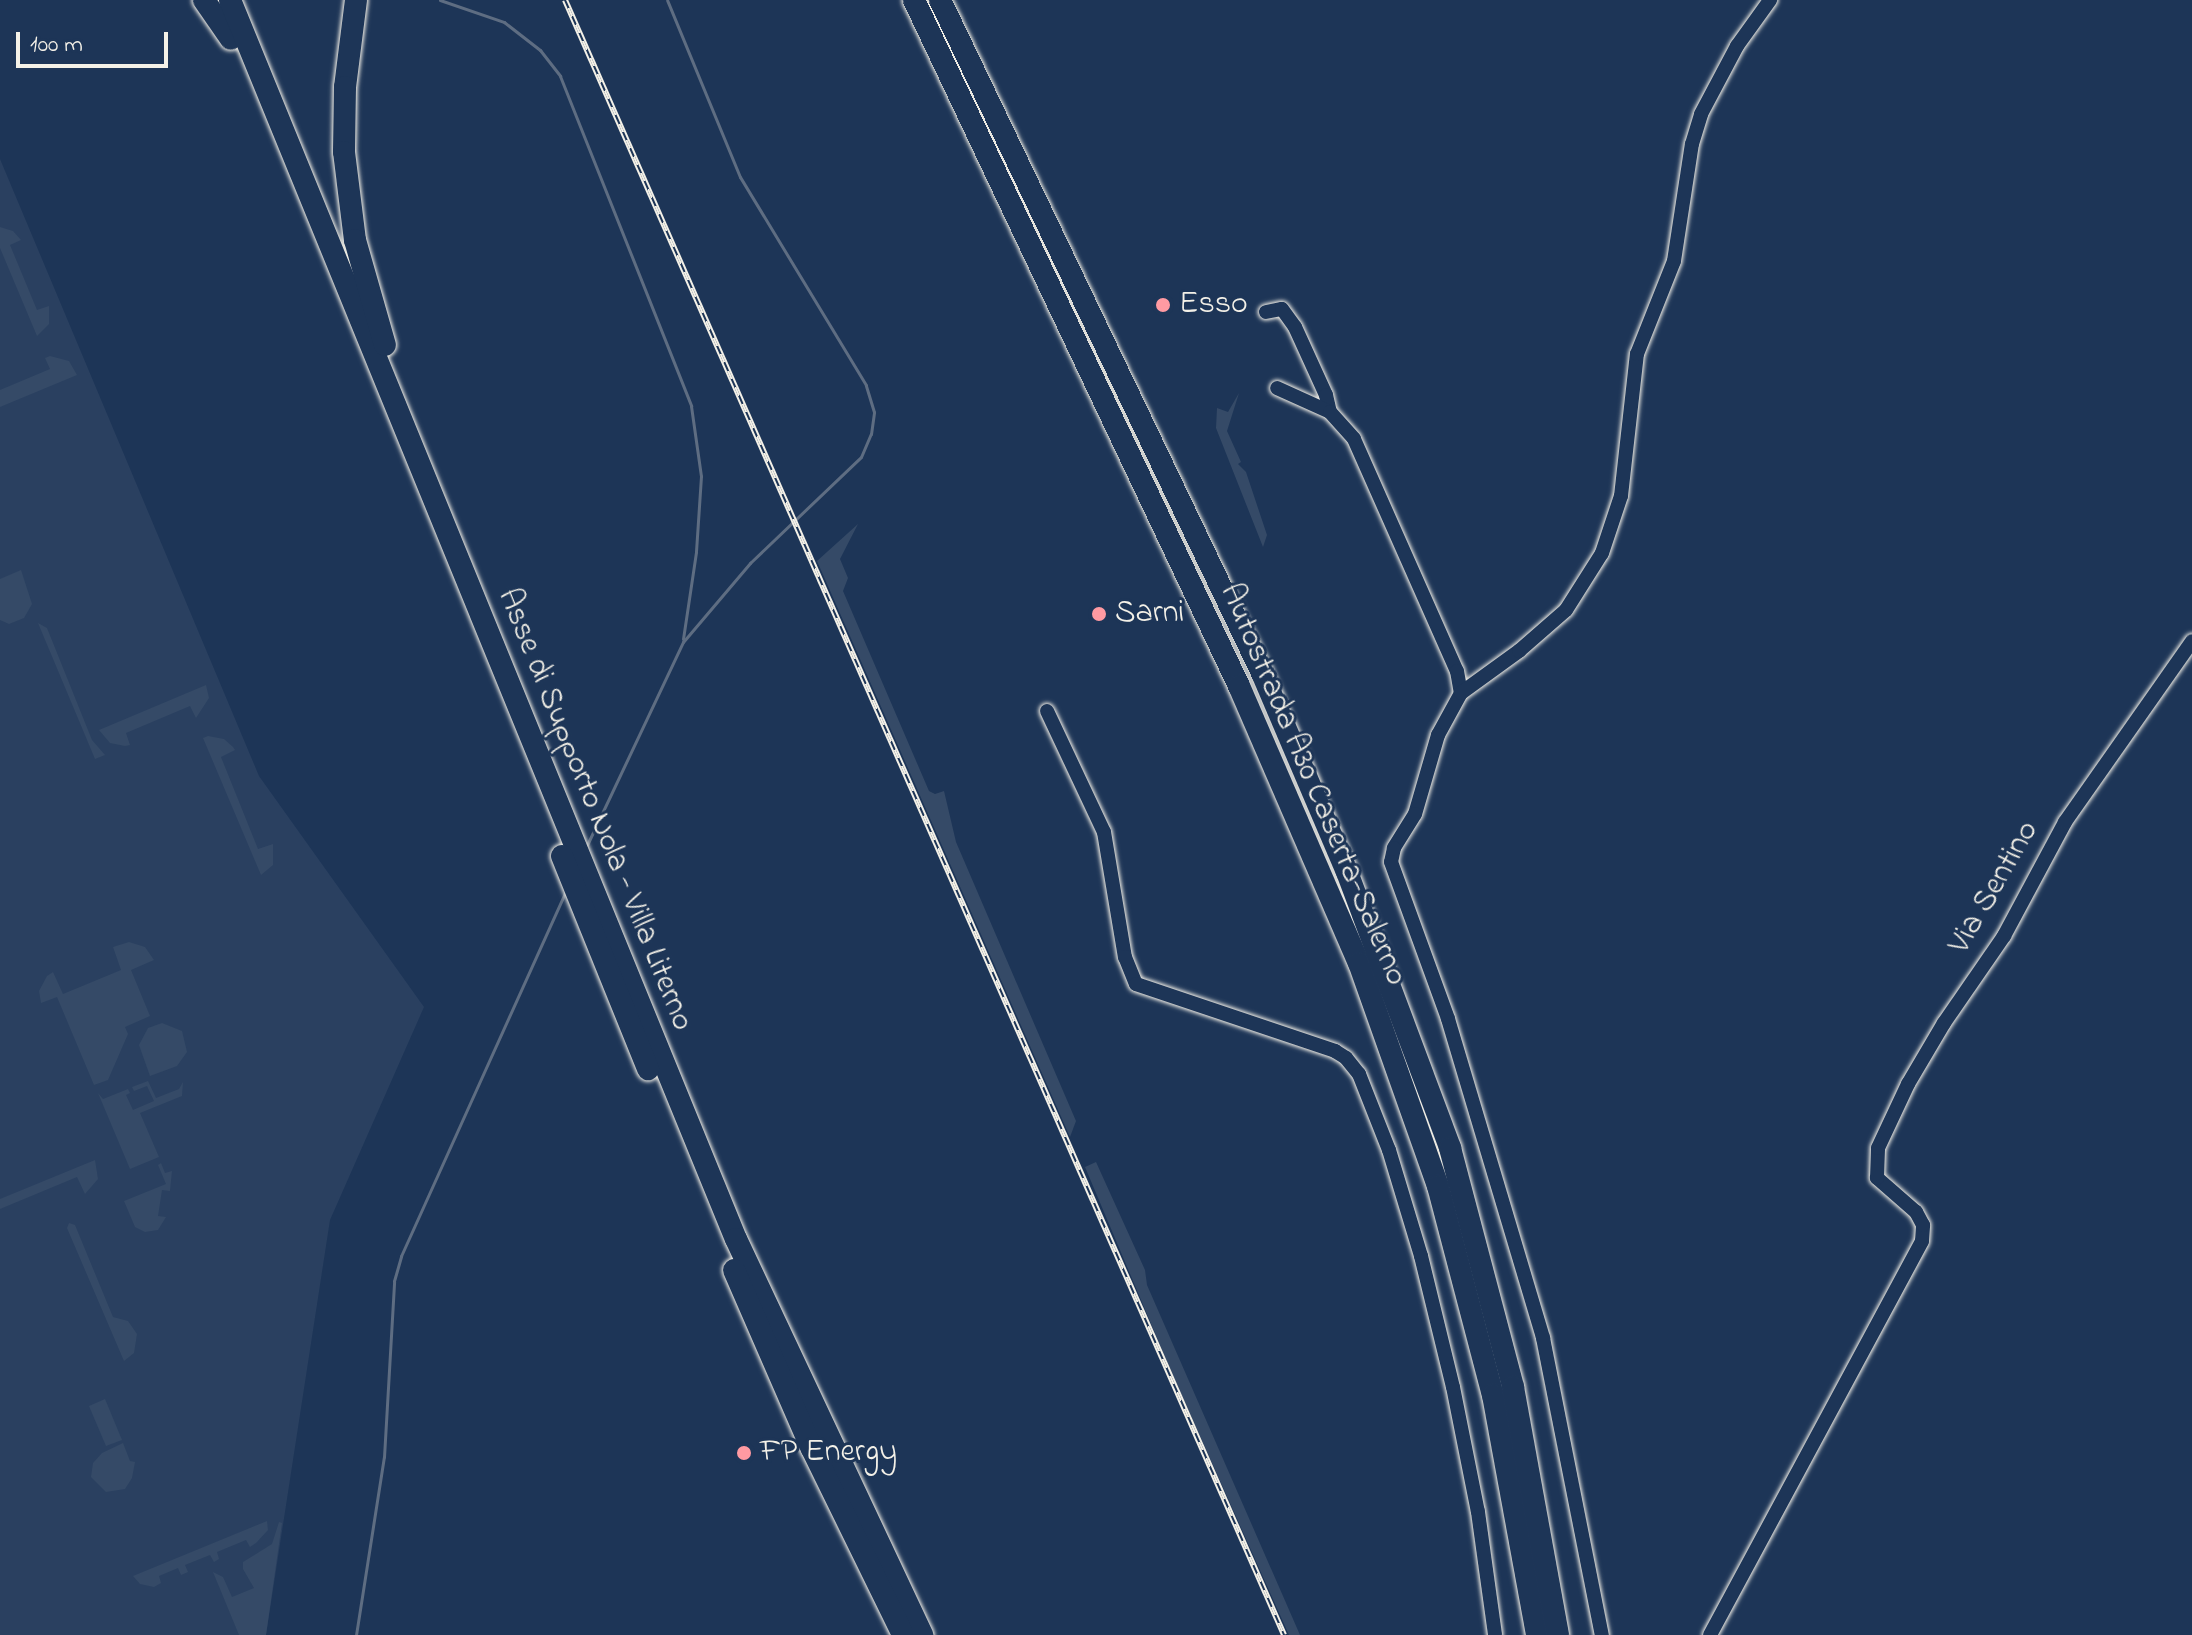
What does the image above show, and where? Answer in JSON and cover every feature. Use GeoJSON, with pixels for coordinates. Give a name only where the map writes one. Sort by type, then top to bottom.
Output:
{"type":"FeatureCollection","features":[{"type":"Feature","properties":{"kind":"highway"},"geometry":{"type":"LineString","coordinates":[[204,0],[231,39]]}},
{"type":"Feature","properties":{"kind":"highway","name":"Asse di Supporto Nola - Villa Literno"},"geometry":{"type":"LineString","coordinates":[[214,0],[602,934],[736,1239],[922,1635]]}},
{"type":"Feature","properties":{"kind":"highway","name":"Asse di Supporto Nola - Villa Literno"},"geometry":{"type":"LineString","coordinates":[[230,0],[491,640],[548,800]]}},
{"type":"Feature","properties":{"kind":"highway"},"geometry":{"type":"LineString","coordinates":[[338,0],[345,87],[344,152],[349,202],[364,277],[399,384],[453,516],[491,640]]}},
{"type":"Feature","properties":{"kind":"highway"},"geometry":{"type":"LineString","coordinates":[[345,87],[356,0]]}},
{"type":"Feature","properties":{"kind":"highway","name":"Autostrada A30 Caserta-Salerno"},"geometry":{"type":"LineString","coordinates":[[914,0],[1239,686],[1359,963],[1442,1201],[1493,1395],[1537,1635]]}},
{"type":"Feature","properties":{"kind":"highway","name":"Autostrada A30 Caserta-Salerno"},"geometry":{"type":"LineString","coordinates":[[940,0],[1262,673],[1347,872],[1450,1148],[1513,1387],[1558,1635]]}},
{"type":"Feature","properties":{"kind":"highway","name":"Asse di Supporto Nola - Villa Literno"},"geometry":{"type":"LineString","coordinates":[[602,934],[668,1118],[812,1449],[903,1635]]}},
{"type":"Feature","properties":{"kind":"street"},"geometry":{"type":"LineString","coordinates":[[1602,1635],[1543,1338],[1448,1019],[1391,862],[1394,848],[1415,814],[1438,735],[1461,693],[1519,651],[1566,610],[1602,553],[1621,496],[1637,354],[1674,261],[1692,144],[1701,114],[1737,46],[1770,0]]}},
{"type":"Feature","properties":{"kind":"street"},"geometry":{"type":"LineString","coordinates":[[1266,312],[1282,309],[1295,327],[1326,395],[1330,412]]}},
{"type":"Feature","properties":{"kind":"street"},"geometry":{"type":"LineString","coordinates":[[1277,388],[1330,412],[1354,439],[1446,643],[1461,693]]}},
{"type":"Feature","properties":{"kind":"street","name":"Via Sentino"},"geometry":{"type":"LineString","coordinates":[[1710,1635],[1922,1241],[1923,1225],[1916,1212],[1877,1178],[1878,1148],[1908,1084],[1944,1023],[2012,923],[2068,818],[2192,641]]}},
{"type":"Feature","properties":{"kind":"street"},"geometry":{"type":"LineString","coordinates":[[1047,711],[1104,832],[1125,957],[1136,984],[1335,1051],[1346,1058],[1359,1074],[1407,1211],[1453,1387],[1478,1512],[1495,1635]]}},
{"type":"Feature","properties":{"kind":"shaded area"},"geometry":{"type":"Polygon","coordinates":[[[0,159],[259,776],[424,1007],[330,1220],[266,1635],[0,1635],[0,159]]]}},
{"type":"Feature","properties":{"kind":"shaded area"},"geometry":{"type":"Polygon","coordinates":[[[0,227],[13,231],[21,240],[10,245],[37,310],[49,306],[49,324],[37,336],[0,248],[0,227]]]}},
{"type":"Feature","properties":{"kind":"shaded area"},"geometry":{"type":"Polygon","coordinates":[[[50,356],[69,361],[77,375],[0,407],[0,390],[50,369],[45,358],[50,356]]]}},
{"type":"Feature","properties":{"kind":"shaded area"},"geometry":{"type":"Polygon","coordinates":[[[1239,393],[1227,431],[1241,462],[1238,464],[1246,472],[1267,535],[1263,547],[1216,428],[1217,408],[1228,412],[1239,393]]]}},
{"type":"Feature","properties":{"kind":"shaded area"},"geometry":{"type":"Polygon","coordinates":[[[858,524],[840,559],[848,578],[843,591],[929,791],[935,794],[944,791],[956,842],[1076,1121],[1070,1137],[817,561],[858,524]]]}},
{"type":"Feature","properties":{"kind":"shaded area"},"geometry":{"type":"Polygon","coordinates":[[[21,570],[32,604],[24,618],[9,624],[0,620],[0,579],[21,570]]]}},
{"type":"Feature","properties":{"kind":"shaded area"},"geometry":{"type":"Polygon","coordinates":[[[38,623],[47,628],[92,740],[105,755],[95,759],[38,623]]]}},
{"type":"Feature","properties":{"kind":"shaded area"},"geometry":{"type":"Polygon","coordinates":[[[206,685],[209,698],[196,718],[190,706],[126,733],[130,745],[125,746],[110,743],[99,730],[206,685]]]}},
{"type":"Feature","properties":{"kind":"shaded area"},"geometry":{"type":"Polygon","coordinates":[[[203,738],[224,739],[235,750],[221,757],[258,849],[273,844],[273,865],[261,875],[203,738]]]}},
{"type":"Feature","properties":{"kind":"shaded area"},"geometry":{"type":"Polygon","coordinates":[[[129,942],[145,947],[154,960],[131,970],[150,1016],[125,1027],[128,1034],[108,1080],[94,1085],[57,997],[41,1003],[39,991],[47,976],[53,972],[63,994],[121,970],[113,947],[129,942]]]}},
{"type":"Feature","properties":{"kind":"shaded area"},"geometry":{"type":"Polygon","coordinates":[[[162,1023],[182,1031],[187,1052],[177,1066],[150,1076],[139,1045],[148,1028],[162,1023]]]}},
{"type":"Feature","properties":{"kind":"shaded area"},"geometry":{"type":"Polygon","coordinates":[[[148,1081],[156,1098],[179,1089],[183,1082],[182,1096],[140,1113],[159,1157],[130,1169],[98,1093],[103,1099],[128,1089],[130,1093],[126,1095],[133,1110],[154,1101],[147,1086],[134,1091],[132,1087],[148,1081]]]}},
{"type":"Feature","properties":{"kind":"shaded area"},"geometry":{"type":"Polygon","coordinates":[[[95,1160],[98,1179],[85,1194],[77,1177],[0,1209],[0,1199],[95,1160]]]}},
{"type":"Feature","properties":{"kind":"shaded area"},"geometry":{"type":"Polygon","coordinates":[[[1096,1162],[1300,1635],[1289,1635],[1171,1371],[1085,1167],[1096,1162]]]}},
{"type":"Feature","properties":{"kind":"shaded area"},"geometry":{"type":"Polygon","coordinates":[[[161,1163],[165,1173],[172,1171],[170,1191],[162,1190],[158,1216],[166,1217],[158,1230],[145,1232],[135,1227],[124,1201],[166,1184],[158,1165],[161,1163]]]}},
{"type":"Feature","properties":{"kind":"shaded area"},"geometry":{"type":"Polygon","coordinates":[[[69,1223],[75,1225],[113,1317],[128,1321],[137,1334],[134,1353],[124,1361],[67,1228],[69,1223]]]}},
{"type":"Feature","properties":{"kind":"shaded area"},"geometry":{"type":"Polygon","coordinates":[[[105,1399],[122,1440],[106,1446],[89,1406],[105,1399]]]}},
{"type":"Feature","properties":{"kind":"shaded area"},"geometry":{"type":"Polygon","coordinates":[[[123,1443],[130,1461],[135,1462],[132,1478],[125,1489],[106,1492],[91,1477],[93,1463],[102,1453],[123,1443]]]}},
{"type":"Feature","properties":{"kind":"shaded area"},"geometry":{"type":"Polygon","coordinates":[[[267,1521],[268,1530],[250,1547],[246,1540],[217,1552],[219,1559],[214,1562],[210,1555],[185,1565],[188,1572],[181,1575],[178,1568],[159,1576],[161,1583],[154,1587],[140,1584],[133,1576],[267,1521]]]}},
{"type":"Feature","properties":{"kind":"shaded area"},"geometry":{"type":"Polygon","coordinates":[[[279,1522],[282,1523],[266,1635],[239,1635],[213,1572],[223,1577],[232,1597],[254,1588],[243,1569],[243,1562],[272,1544],[279,1522]]]}},
{"type":"Feature","properties":{"kind":"waterway"},"geometry":{"type":"LineString","coordinates":[[440,0],[504,22],[540,50],[560,76],[691,406],[701,476],[696,552],[683,639]]}},
{"type":"Feature","properties":{"kind":"waterway"},"geometry":{"type":"LineString","coordinates":[[587,845],[683,642],[750,563],[861,457],[871,434],[874,412],[866,385],[740,177],[667,0]]}},
{"type":"Feature","properties":{"kind":"waterway"},"geometry":{"type":"LineString","coordinates":[[356,1635],[384,1457],[394,1281],[401,1256],[565,892]]}},
{"type":"Feature","properties":{"kind":"railway"},"geometry":{"type":"LineString","coordinates":[[565,0],[1284,1635]]}},
{"type":"Feature","properties":{"kind":"place","name":"Esso"},"geometry":{"type":"Point","coordinates":[1163,305]}},
{"type":"Feature","properties":{"kind":"place","name":"Sarni"},"geometry":{"type":"Point","coordinates":[1099,614]}},
{"type":"Feature","properties":{"kind":"place","name":"FP Energy"},"geometry":{"type":"Point","coordinates":[744,1453]}}]}
